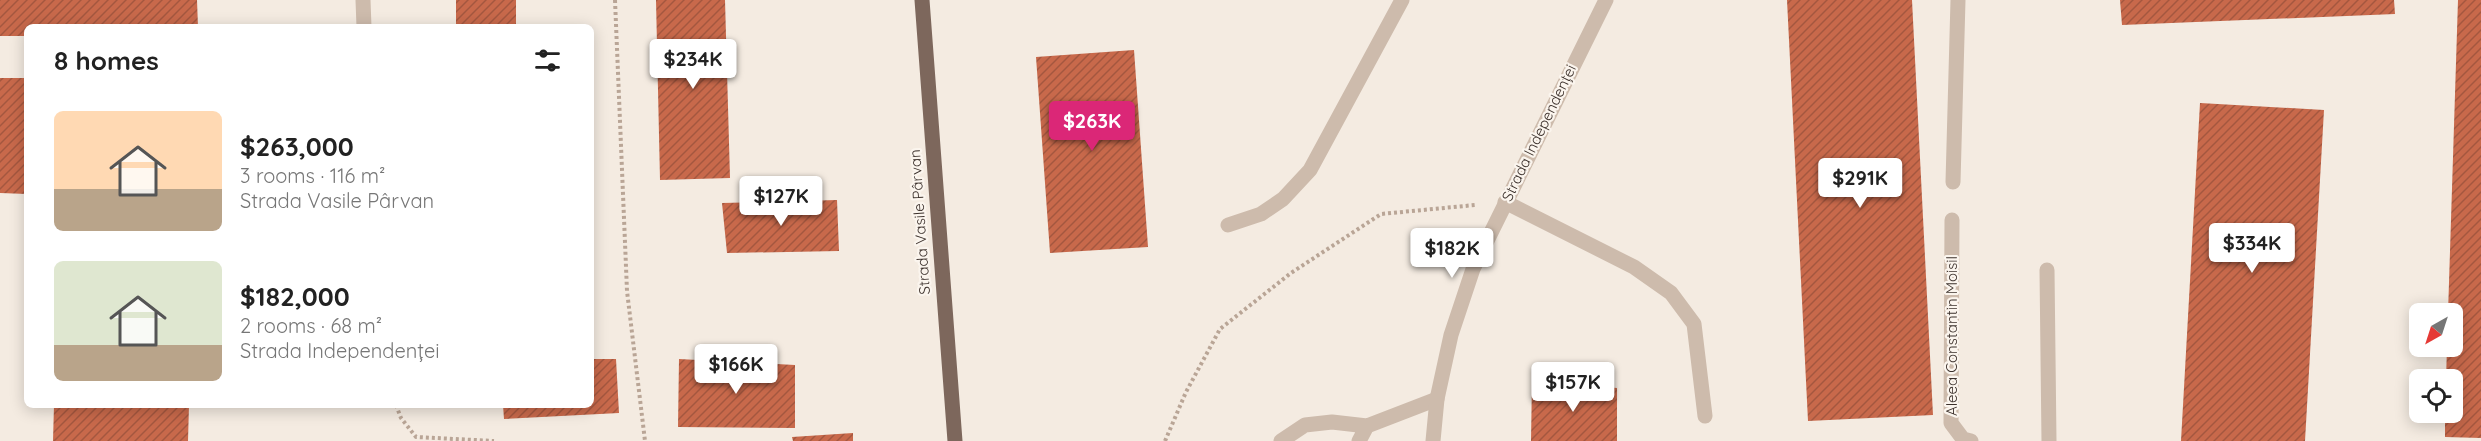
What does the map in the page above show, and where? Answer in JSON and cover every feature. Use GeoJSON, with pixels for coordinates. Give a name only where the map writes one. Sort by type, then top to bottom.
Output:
{"type":"FeatureCollection","features":[{"type":"Feature","properties":{"kind":"main road","name":"Strada Vasile Pârvan"},"geometry":{"type":"LineString","coordinates":[[922,0],[955,441]]}},
{"type":"Feature","properties":{"kind":"street"},"geometry":{"type":"LineString","coordinates":[[363,0],[363,24]]}},
{"type":"Feature","properties":{"kind":"street"},"geometry":{"type":"LineString","coordinates":[[1228,225],[1261,214],[1283,200],[1310,170],[1402,0]]}},
{"type":"Feature","properties":{"kind":"street","name":"Strada Independenței"},"geometry":{"type":"LineString","coordinates":[[1433,441],[1437,399],[1451,335],[1473,269],[1606,0]]}},
{"type":"Feature","properties":{"kind":"street"},"geometry":{"type":"LineString","coordinates":[[1953,182],[1958,0]]}},
{"type":"Feature","properties":{"kind":"street"},"geometry":{"type":"LineString","coordinates":[[1505,202],[1634,267],[1671,293],[1694,324],[1704,416]]}},
{"type":"Feature","properties":{"kind":"street","name":"Aleea Constantin Moisil"},"geometry":{"type":"LineString","coordinates":[[1952,220],[1951,423],[1963,439],[1971,441]]}},
{"type":"Feature","properties":{"kind":"street"},"geometry":{"type":"LineString","coordinates":[[2047,270],[2049,441]]}},
{"type":"Feature","properties":{"kind":"street"},"geometry":{"type":"LineString","coordinates":[[1281,441],[1305,425],[1332,422],[1367,426],[1437,399]]}},
{"type":"Feature","properties":{"kind":"street"},"geometry":{"type":"LineString","coordinates":[[1359,441],[1367,426]]}},
{"type":"Feature","properties":{"kind":"path"},"geometry":{"type":"LineString","coordinates":[[615,0],[627,291],[645,441]]}},
{"type":"Feature","properties":{"kind":"path"},"geometry":{"type":"LineString","coordinates":[[1165,441],[1186,392],[1220,329],[1291,273],[1381,214],[1505,202]]}},
{"type":"Feature","properties":{"kind":"path"},"geometry":{"type":"LineString","coordinates":[[397,408],[401,418],[416,437],[494,441]]}},
{"type":"Feature","properties":{"kind":"building"},"geometry":{"type":"Polygon","coordinates":[[[0,0],[197,0],[198,24],[24,24],[24,36],[0,36],[0,0]]]}},
{"type":"Feature","properties":{"kind":"building"},"geometry":{"type":"Polygon","coordinates":[[[456,0],[516,0],[516,24],[456,24],[456,0]]]}},
{"type":"Feature","properties":{"kind":"building"},"geometry":{"type":"Polygon","coordinates":[[[656,0],[725,0],[730,178],[660,180],[656,0]]]}},
{"type":"Feature","properties":{"kind":"building"},"geometry":{"type":"Polygon","coordinates":[[[1787,0],[1912,0],[1933,415],[1808,421],[1787,0]]]}},
{"type":"Feature","properties":{"kind":"building"},"geometry":{"type":"Polygon","coordinates":[[[2120,0],[2394,0],[2395,14],[2122,25],[2120,0]]]}},
{"type":"Feature","properties":{"kind":"building"},"geometry":{"type":"Polygon","coordinates":[[[2458,0],[2481,0],[2481,438],[2445,437],[2445,423],[2463,423],[2463,369],[2446,369],[2447,357],[2463,357],[2463,303],[2448,303],[2458,0]]]}},
{"type":"Feature","properties":{"kind":"building"},"geometry":{"type":"Polygon","coordinates":[[[1134,50],[1148,247],[1050,253],[1036,57],[1134,50]]]}},
{"type":"Feature","properties":{"kind":"building"},"geometry":{"type":"Polygon","coordinates":[[[0,78],[24,78],[24,194],[0,193],[0,78]]]}},
{"type":"Feature","properties":{"kind":"building"},"geometry":{"type":"Polygon","coordinates":[[[2200,103],[2324,110],[2305,441],[2181,441],[2200,103]]]}},
{"type":"Feature","properties":{"kind":"building"},"geometry":{"type":"Polygon","coordinates":[[[837,200],[839,251],[727,253],[722,203],[837,200]]]}},
{"type":"Feature","properties":{"kind":"building"},"geometry":{"type":"Polygon","coordinates":[[[594,359],[616,359],[619,413],[504,419],[503,408],[594,408],[594,359]]]}},
{"type":"Feature","properties":{"kind":"building"},"geometry":{"type":"Polygon","coordinates":[[[679,359],[795,365],[795,428],[678,427],[679,359]]]}},
{"type":"Feature","properties":{"kind":"building"},"geometry":{"type":"Polygon","coordinates":[[[1532,380],[1617,388],[1617,441],[1531,441],[1532,380]]]}},
{"type":"Feature","properties":{"kind":"building"},"geometry":{"type":"Polygon","coordinates":[[[54,408],[189,408],[188,441],[53,441],[54,408]]]}},
{"type":"Feature","properties":{"kind":"building"},"geometry":{"type":"Polygon","coordinates":[[[853,433],[853,441],[793,441],[792,437],[853,433]]]}}]}
